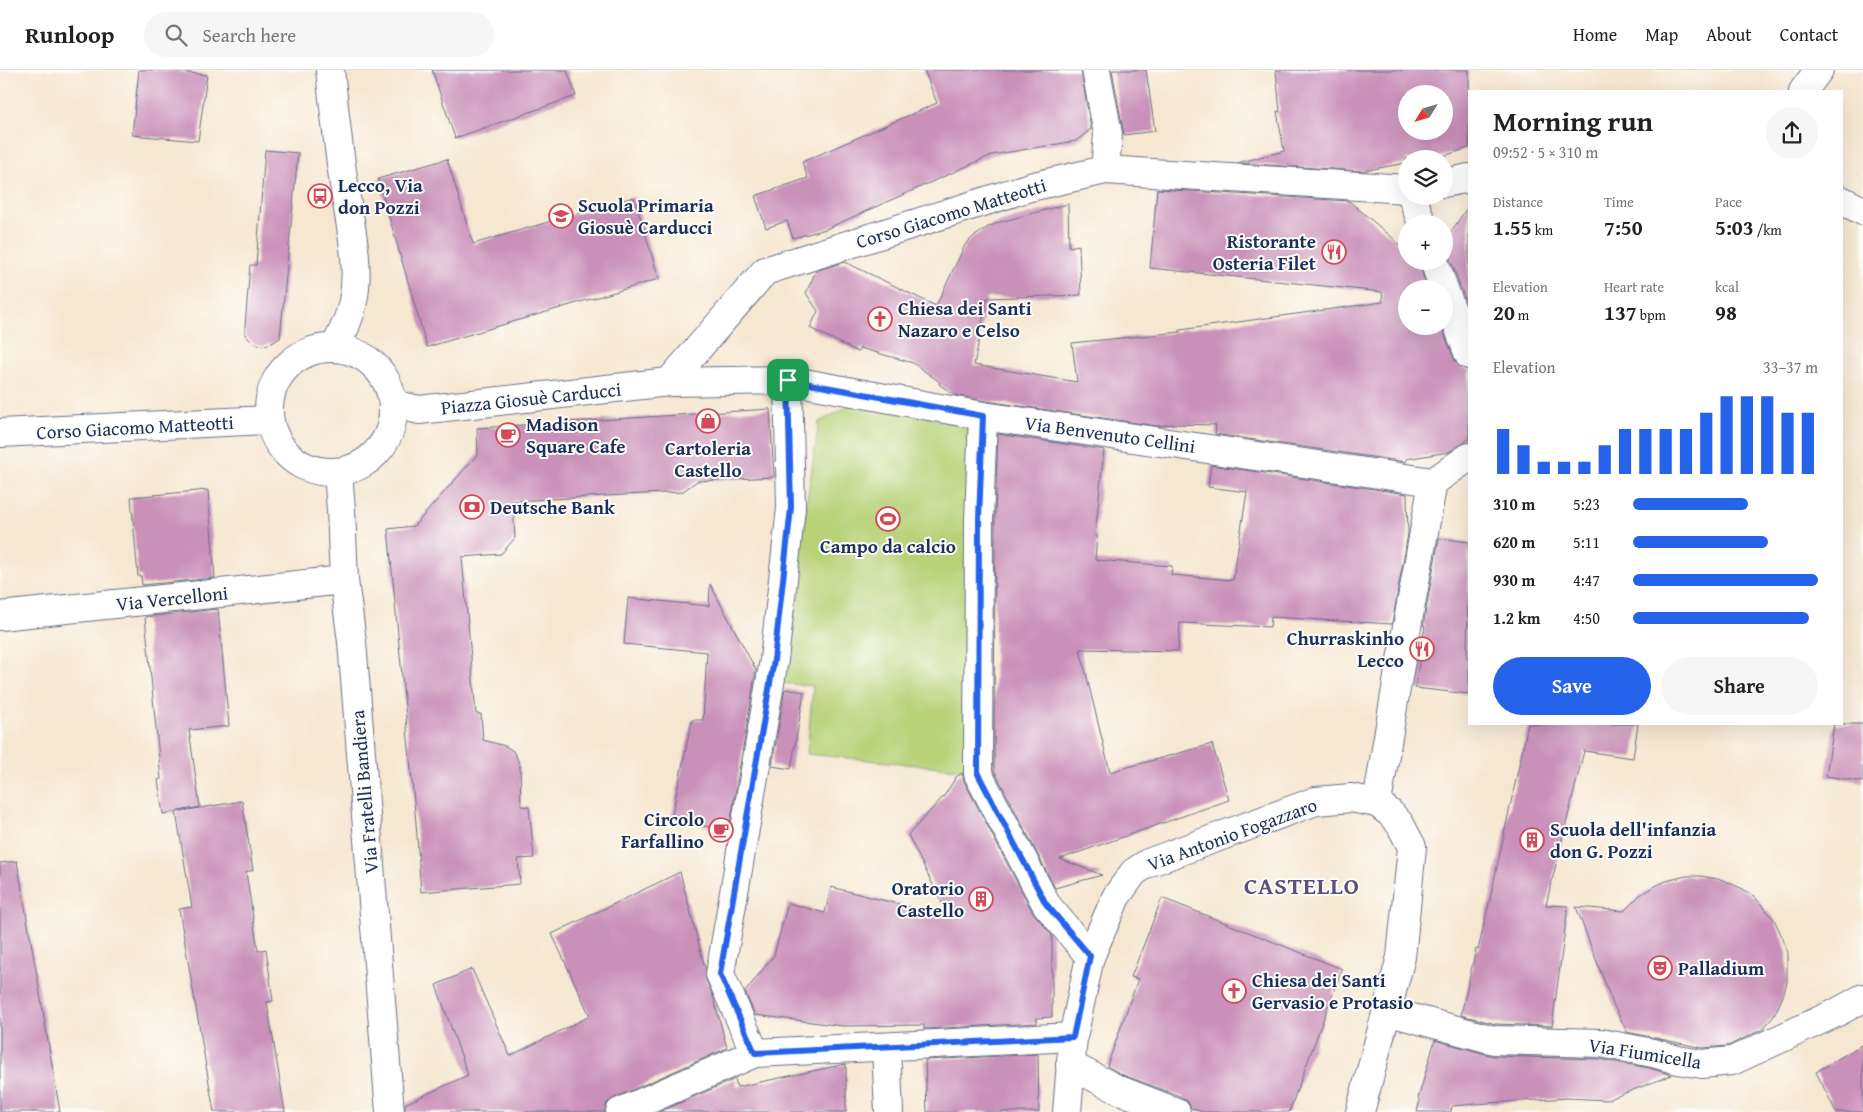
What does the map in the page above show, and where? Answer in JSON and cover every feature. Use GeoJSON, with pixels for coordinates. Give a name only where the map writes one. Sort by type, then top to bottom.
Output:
{"type":"FeatureCollection","features":[{"type":"Feature","properties":{"kind":"street"},"geometry":{"type":"LineString","coordinates":[[330,70],[355,273],[354,300],[350,315],[335,347]]}},
{"type":"Feature","properties":{"kind":"street"},"geometry":{"type":"LineString","coordinates":[[1096,70],[1108,134],[1105,170]]}},
{"type":"Feature","properties":{"kind":"street"},"geometry":{"type":"LineString","coordinates":[[1804,90],[1818,70]]}},
{"type":"Feature","properties":{"kind":"street","name":"Corso Giacomo Matteotti"},"geometry":{"type":"LineString","coordinates":[[668,382],[765,271],[1030,187],[1105,170],[1398,188]]}},
{"type":"Feature","properties":{"kind":"street"},"geometry":{"type":"LineString","coordinates":[[1453,181],[1468,178]]}},
{"type":"Feature","properties":{"kind":"street"},"geometry":{"type":"LineString","coordinates":[[1843,201],[1863,211]]}},
{"type":"Feature","properties":{"kind":"street"},"geometry":{"type":"LineString","coordinates":[[1453,313],[1468,352]]}},
{"type":"Feature","properties":{"kind":"street"},"geometry":{"type":"LineString","coordinates":[[335,347],[352,351],[368,359],[385,379],[394,404],[392,423],[386,441],[373,457],[357,467],[338,473],[319,471],[301,466],[286,454],[275,438],[269,420],[271,392],[284,368],[299,356],[316,349],[335,347]]}},
{"type":"Feature","properties":{"kind":"street"},"geometry":{"type":"LineString","coordinates":[[668,382],[788,380],[791,508],[774,660],[720,974],[755,1053]]}},
{"type":"Feature","properties":{"kind":"street","name":"Via Benvenuto Cellini"},"geometry":{"type":"LineString","coordinates":[[788,380],[983,416],[1432,482]]}},
{"type":"Feature","properties":{"kind":"street","name":"Piazza Giosuè Carducci"},"geometry":{"type":"LineString","coordinates":[[394,404],[419,410],[668,382]]}},
{"type":"Feature","properties":{"kind":"street"},"geometry":{"type":"LineString","coordinates":[[983,416],[979,537],[978,774],[1046,904],[1090,956]]}},
{"type":"Feature","properties":{"kind":"street","name":"Corso Giacomo Matteotti"},"geometry":{"type":"LineString","coordinates":[[0,433],[269,420]]}},
{"type":"Feature","properties":{"kind":"street"},"geometry":{"type":"LineString","coordinates":[[1360,1112],[1401,957],[1412,847],[1400,824],[1377,803],[1398,671],[1432,482],[1468,458]]}},
{"type":"Feature","properties":{"kind":"street","name":"Via Fratelli Bandiera"},"geometry":{"type":"LineString","coordinates":[[338,473],[344,580],[353,651],[390,1112]]}},
{"type":"Feature","properties":{"kind":"street","name":"Via Vercelloni"},"geometry":{"type":"LineString","coordinates":[[0,616],[344,580]]}},
{"type":"Feature","properties":{"kind":"street","name":"Via Antonio Fogazzaro"},"geometry":{"type":"LineString","coordinates":[[1067,1112],[1073,1037],[1090,956],[1116,896],[1134,872],[1148,863],[1316,801],[1351,798],[1377,803]]}},
{"type":"Feature","properties":{"kind":"street","name":"Via Fiumicella"},"geometry":{"type":"LineString","coordinates":[[1386,1012],[1494,1040],[1601,1043],[1702,1064],[1732,1061],[1838,1012],[1863,998]]}},
{"type":"Feature","properties":{"kind":"street"},"geometry":{"type":"LineString","coordinates":[[632,1110],[755,1053],[1073,1037]]}},
{"type":"Feature","properties":{"kind":"street"},"geometry":{"type":"LineString","coordinates":[[886,1047],[889,1112]]}},
{"type":"Feature","properties":{"kind":"street"},"geometry":{"type":"LineString","coordinates":[[1070,1064],[1117,1089],[1176,1112]]}},
{"type":"Feature","properties":{"kind":"green space","name":"Campo da calcio"},"geometry":{"type":"Polygon","coordinates":[[[858,401],[976,420],[968,770],[807,754],[813,686],[779,683],[819,422],[858,401]]]}},
{"type":"Feature","properties":{"kind":"building"},"geometry":{"type":"Polygon","coordinates":[[[139,70],[163,70],[207,75],[198,141],[132,135],[139,70]]]}},
{"type":"Feature","properties":{"kind":"building"},"geometry":{"type":"Polygon","coordinates":[[[432,70],[567,70],[576,96],[455,138],[432,70]]]}},
{"type":"Feature","properties":{"kind":"building"},"geometry":{"type":"Polygon","coordinates":[[[924,70],[1081,70],[1091,129],[1076,141],[992,155],[826,229],[793,238],[787,221],[766,228],[755,196],[808,178],[802,162],[937,103],[924,70]]]}},
{"type":"Feature","properties":{"kind":"building"},"geometry":{"type":"Polygon","coordinates":[[[1112,70],[1146,70],[1155,131],[1124,135],[1112,70]]]}},
{"type":"Feature","properties":{"kind":"building"},"geometry":{"type":"Polygon","coordinates":[[[1276,70],[1469,70],[1468,148],[1453,153],[1453,150],[1398,150],[1398,164],[1362,171],[1237,163],[1284,151],[1277,111],[1280,112],[1276,70]]]}},
{"type":"Feature","properties":{"kind":"building"},"geometry":{"type":"Polygon","coordinates":[[[265,150],[298,153],[280,338],[262,346],[252,342],[245,335],[245,326],[250,265],[256,265],[265,150]]]}},
{"type":"Feature","properties":{"kind":"building"},"geometry":{"type":"Polygon","coordinates":[[[447,159],[473,244],[634,197],[659,279],[427,347],[378,179],[447,159]]]}},
{"type":"Feature","properties":{"kind":"building"},"geometry":{"type":"Polygon","coordinates":[[[1157,189],[1349,201],[1394,239],[1398,244],[1398,270],[1421,270],[1424,280],[1398,280],[1398,335],[1445,335],[1455,361],[1460,367],[1468,370],[1468,439],[1449,452],[1406,459],[1406,462],[1215,434],[1216,425],[1174,424],[1157,426],[954,395],[939,384],[940,382],[913,363],[860,348],[858,352],[810,328],[818,311],[806,293],[816,271],[845,262],[936,306],[965,245],[972,238],[988,227],[1000,222],[1068,204],[1069,247],[1079,245],[1081,295],[987,298],[974,365],[1077,382],[1072,343],[1180,332],[1180,330],[1383,302],[1382,292],[1150,268],[1157,189]]]}},
{"type":"Feature","properties":{"kind":"building"},"geometry":{"type":"Polygon","coordinates":[[[1468,206],[1468,307],[1453,267],[1453,229],[1468,206]]]}},
{"type":"Feature","properties":{"kind":"building"},"geometry":{"type":"Polygon","coordinates":[[[770,409],[774,477],[697,481],[682,492],[513,501],[515,538],[501,554],[462,557],[476,714],[481,714],[483,740],[505,746],[513,751],[517,758],[520,766],[521,806],[529,807],[534,858],[518,859],[520,884],[421,892],[388,529],[414,526],[478,454],[477,428],[770,409]]]}},
{"type":"Feature","properties":{"kind":"building"},"geometry":{"type":"Polygon","coordinates":[[[998,434],[1104,450],[1095,535],[1097,536],[1095,560],[1172,566],[1171,575],[1233,580],[1247,492],[1208,487],[1211,465],[1407,494],[1408,534],[1392,624],[1271,617],[1270,627],[1180,623],[1178,651],[1080,649],[1110,772],[1212,744],[1229,800],[1060,859],[1102,875],[1055,888],[994,770],[995,519],[998,434]]]}},
{"type":"Feature","properties":{"kind":"building"},"geometry":{"type":"Polygon","coordinates":[[[208,490],[215,578],[142,585],[141,576],[138,576],[131,497],[208,490]]]}},
{"type":"Feature","properties":{"kind":"building"},"geometry":{"type":"Polygon","coordinates":[[[1439,538],[1468,542],[1468,694],[1415,688],[1425,626],[1423,626],[1439,538]]]}},
{"type":"Feature","properties":{"kind":"building"},"geometry":{"type":"Polygon","coordinates":[[[710,584],[756,670],[729,831],[671,819],[692,720],[703,720],[707,652],[624,644],[628,598],[709,606],[710,584]]]}},
{"type":"Feature","properties":{"kind":"building"},"geometry":{"type":"Polygon","coordinates":[[[218,609],[229,726],[189,730],[200,807],[163,814],[158,780],[161,779],[145,617],[218,609]]]}},
{"type":"Feature","properties":{"kind":"building"},"geometry":{"type":"Polygon","coordinates":[[[785,689],[804,692],[791,769],[772,766],[785,689]]]}},
{"type":"Feature","properties":{"kind":"building"},"geometry":{"type":"Polygon","coordinates":[[[1863,724],[1863,782],[1826,776],[1834,725],[1863,724]]]}},
{"type":"Feature","properties":{"kind":"building","name":"Scuola dell'infanzia don G. Pozzi"},"geometry":{"type":"Polygon","coordinates":[[[1528,725],[1638,725],[1633,758],[1584,751],[1546,905],[1568,906],[1552,1026],[1496,1024],[1461,1015],[1490,899],[1528,725]]]}},
{"type":"Feature","properties":{"kind":"building","name":"Oratorio Castello"},"geometry":{"type":"Polygon","coordinates":[[[962,773],[964,781],[1032,911],[1052,935],[1052,1017],[1037,1018],[1037,1023],[924,1029],[924,1025],[843,1026],[755,1015],[745,992],[774,955],[788,903],[825,913],[831,887],[949,917],[908,835],[944,796],[956,777],[962,773]]]}},
{"type":"Feature","properties":{"kind":"building"},"geometry":{"type":"Polygon","coordinates":[[[242,801],[253,870],[246,872],[258,951],[266,949],[273,1001],[267,1002],[285,1112],[214,1112],[179,909],[192,907],[176,812],[242,801]]]}},
{"type":"Feature","properties":{"kind":"building"},"geometry":{"type":"Polygon","coordinates":[[[17,861],[60,1112],[0,1112],[0,863],[17,861]]]}},
{"type":"Feature","properties":{"kind":"building"},"geometry":{"type":"Polygon","coordinates":[[[680,872],[705,968],[706,980],[713,996],[727,1048],[614,1098],[607,1103],[605,1112],[405,1112],[405,1104],[468,1075],[436,985],[472,969],[510,1056],[590,1016],[552,934],[680,872]]]}},
{"type":"Feature","properties":{"kind":"building"},"geometry":{"type":"Polygon","coordinates":[[[1686,876],[1701,876],[1723,880],[1755,897],[1774,919],[1787,953],[1787,982],[1774,1016],[1763,1029],[1728,1046],[1703,1048],[1627,1032],[1613,1004],[1576,907],[1624,911],[1640,895],[1653,887],[1666,881],[1686,876]]]}},
{"type":"Feature","properties":{"kind":"building","name":"Chiesa dei Santi Gervasio e Protasio"},"geometry":{"type":"Polygon","coordinates":[[[1162,898],[1342,969],[1289,1112],[1203,1112],[1191,1108],[1182,1097],[1123,1075],[1107,1066],[1138,979],[1131,977],[1162,898]]]}},
{"type":"Feature","properties":{"kind":"building"},"geometry":{"type":"Polygon","coordinates":[[[1435,1040],[1493,1056],[1599,1059],[1649,1068],[1672,1075],[1607,1100],[1568,1098],[1452,1106],[1451,1112],[1417,1112],[1420,1100],[1418,1099],[1435,1040]]]}},
{"type":"Feature","properties":{"kind":"building"},"geometry":{"type":"Polygon","coordinates":[[[1863,1044],[1863,1112],[1836,1112],[1816,1072],[1863,1044]]]}},
{"type":"Feature","properties":{"kind":"building"},"geometry":{"type":"Polygon","coordinates":[[[1038,1054],[1039,1112],[927,1112],[925,1060],[1038,1054]]]}},
{"type":"Feature","properties":{"kind":"building"},"geometry":{"type":"Polygon","coordinates":[[[846,1064],[846,1112],[659,1112],[735,1079],[737,1087],[846,1064]]]}},
{"type":"Feature","properties":{"kind":"place","name":"Lecco, Via don Pozzi"},"geometry":{"type":"Point","coordinates":[320,196]}},
{"type":"Feature","properties":{"kind":"place","name":"Scuola Primaria Giosuè Carducci"},"geometry":{"type":"Point","coordinates":[561,216]}},
{"type":"Feature","properties":{"kind":"place","name":"Ristorante Osteria Filet"},"geometry":{"type":"Point","coordinates":[1334,252]}},
{"type":"Feature","properties":{"kind":"place","name":"Chiesa dei Santi Nazaro e Celso"},"geometry":{"type":"Point","coordinates":[880,319]}},
{"type":"Feature","properties":{"kind":"place","name":"Cartoleria Castello"},"geometry":{"type":"Point","coordinates":[708,421]}},
{"type":"Feature","properties":{"kind":"place","name":"Madison Square Cafe"},"geometry":{"type":"Point","coordinates":[508,435]}},
{"type":"Feature","properties":{"kind":"place","name":"Deutsche Bank"},"geometry":{"type":"Point","coordinates":[472,507]}},
{"type":"Feature","properties":{"kind":"place","name":"Campo da calcio"},"geometry":{"type":"Point","coordinates":[888,519]}},
{"type":"Feature","properties":{"kind":"place","name":"Churraskinho Lecco"},"geometry":{"type":"Point","coordinates":[1422,649]}},
{"type":"Feature","properties":{"kind":"place","name":"Circolo Farfallino"},"geometry":{"type":"Point","coordinates":[721,830]}},
{"type":"Feature","properties":{"kind":"place","name":"Scuola dell'infanzia don G. Pozzi"},"geometry":{"type":"Point","coordinates":[1532,840]}},
{"type":"Feature","properties":{"kind":"place","name":"Oratorio Castello"},"geometry":{"type":"Point","coordinates":[981,899]}},
{"type":"Feature","properties":{"kind":"place","name":"Palladium"},"geometry":{"type":"Point","coordinates":[1660,968]}},
{"type":"Feature","properties":{"kind":"place","name":"Chiesa dei Santi Gervasio e Protasio"},"geometry":{"type":"Point","coordinates":[1234,991]}},
{"type":"Feature","properties":{"kind":"district","name":"CASTELLO"},"geometry":{"type":"Point","coordinates":[1302,886]}},
{"type":"Feature","properties":{"kind":"route"},"geometry":{"type":"LineString","coordinates":[[788,380],[983,416],[979,519],[978,774],[1046,904],[1090,956],[1073,1037],[755,1053],[720,974],[774,660],[791,508],[788,380]]}}]}
